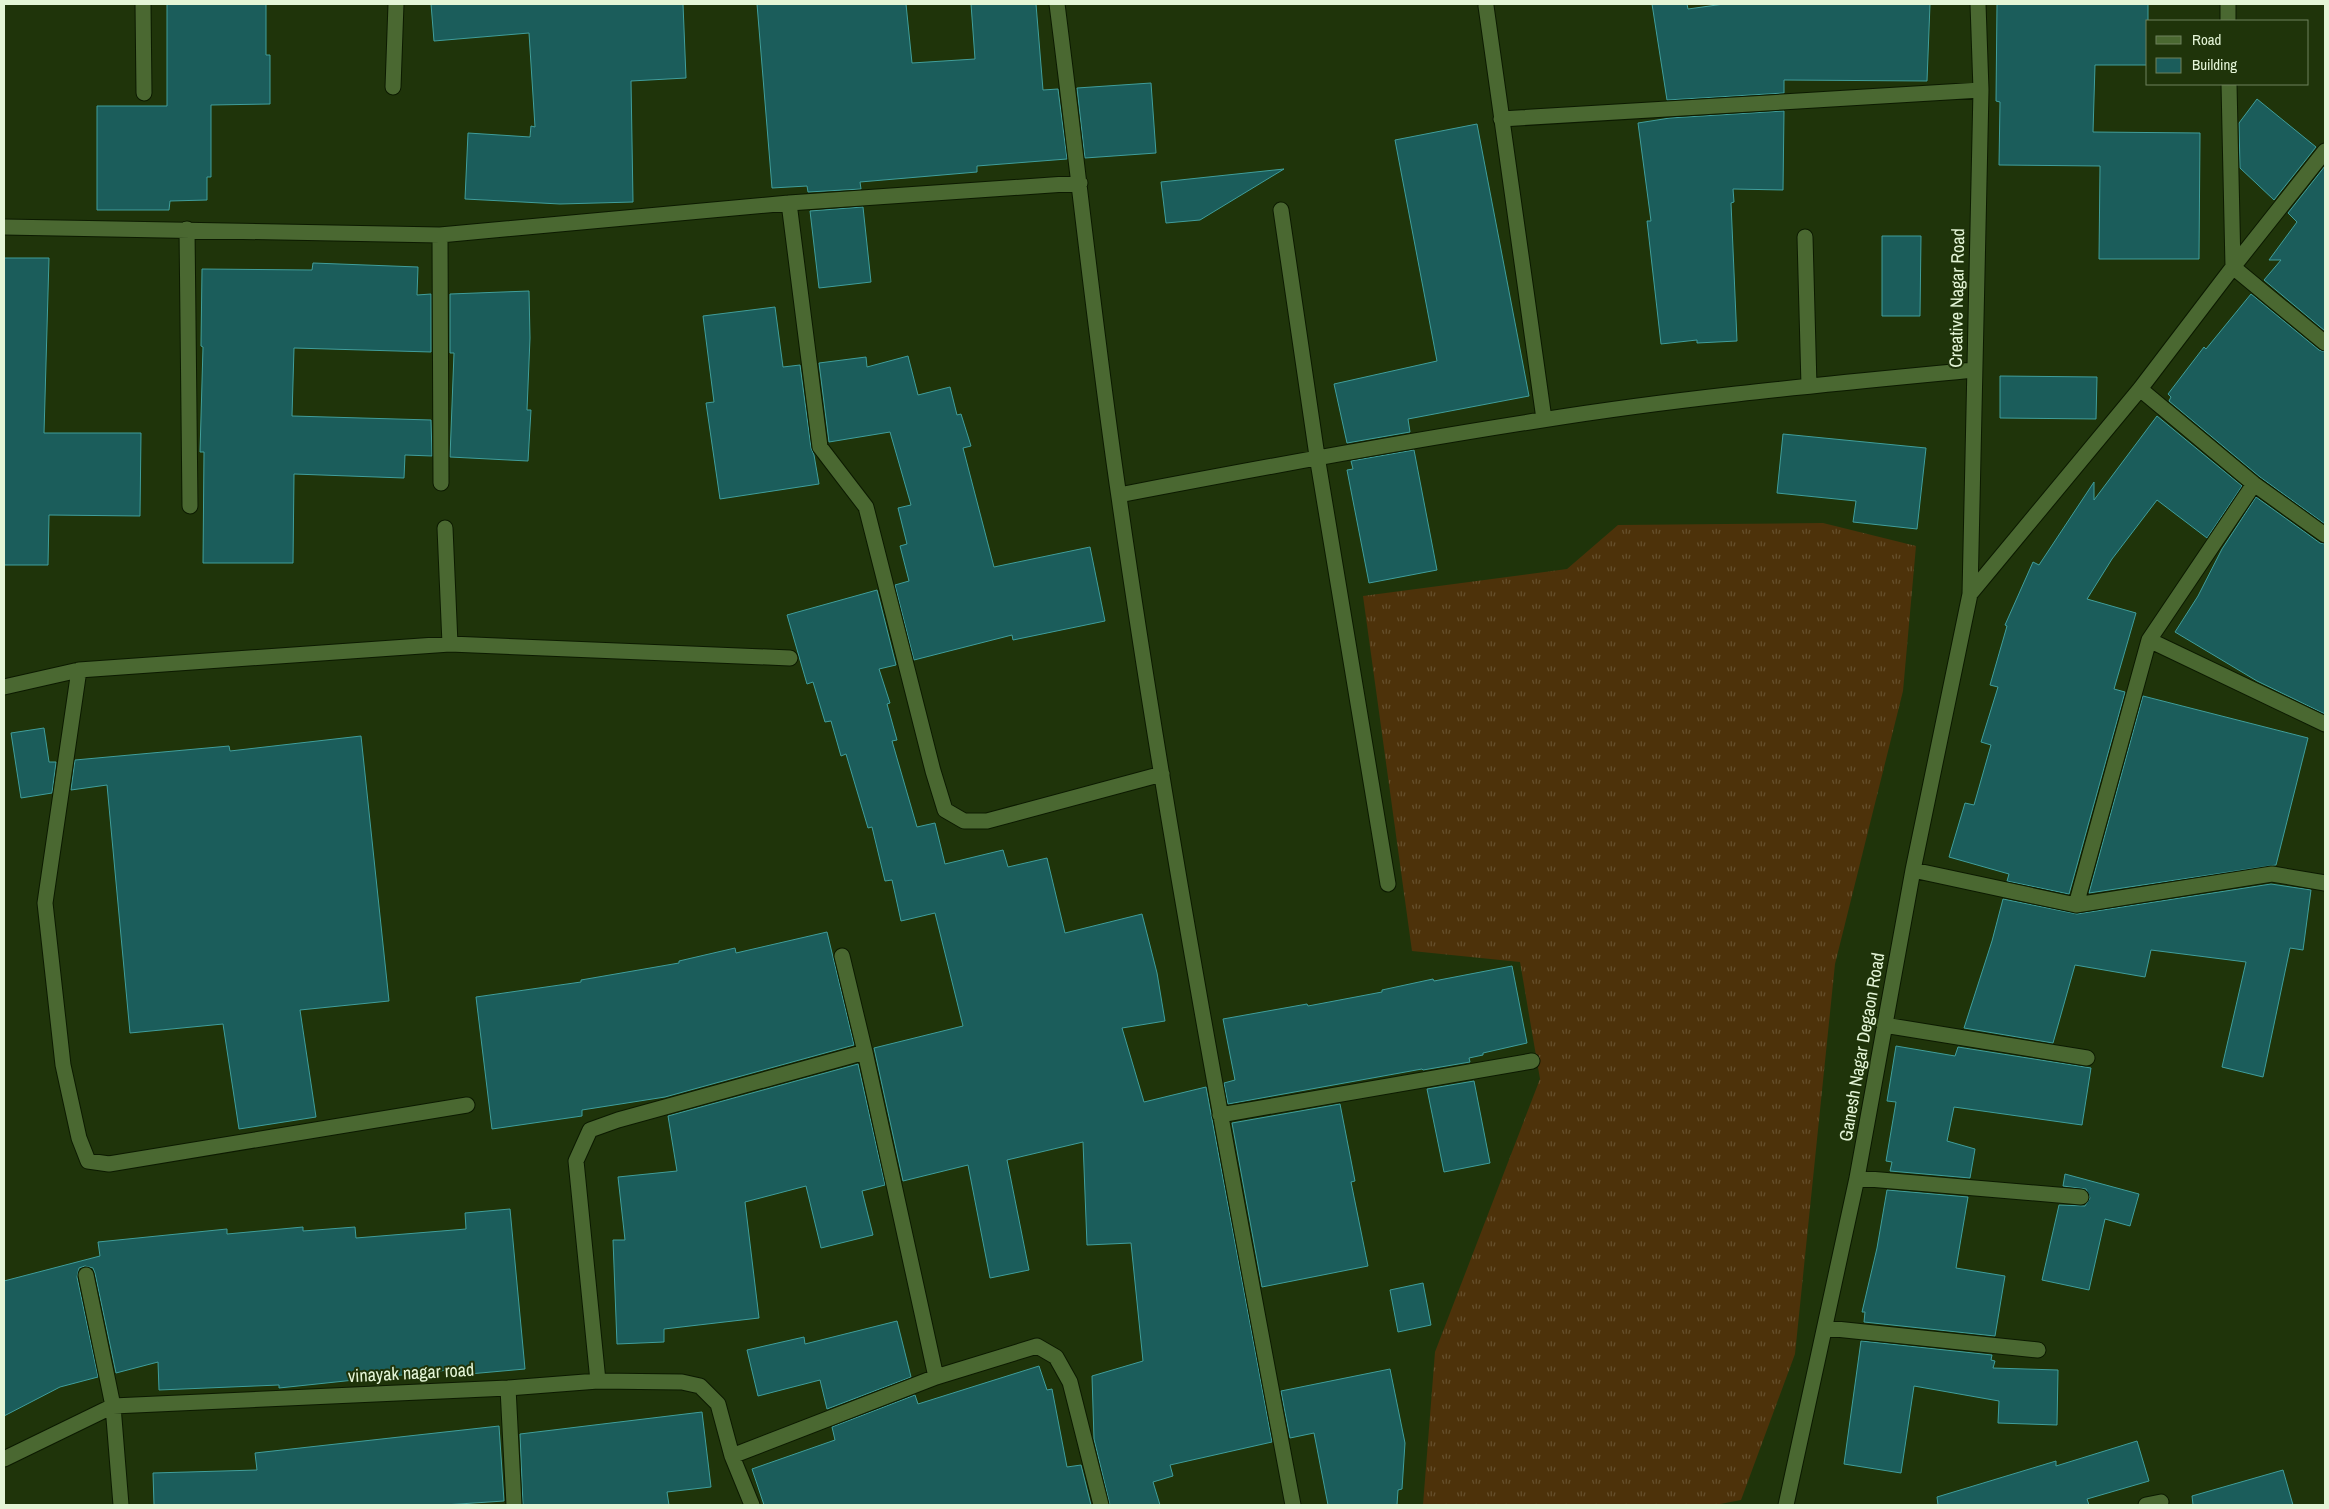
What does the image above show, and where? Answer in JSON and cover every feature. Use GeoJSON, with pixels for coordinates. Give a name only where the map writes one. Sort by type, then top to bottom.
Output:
{"type":"FeatureCollection","features":[{"type":"Feature","properties":{"kind":"street"},"geometry":{"type":"LineString","coordinates":[[143,4],[144,93]]}},
{"type":"Feature","properties":{"kind":"street"},"geometry":{"type":"LineString","coordinates":[[393,87],[396,4]]}},
{"type":"Feature","properties":{"kind":"street"},"geometry":{"type":"LineString","coordinates":[[1057,4],[1118,496],[1162,774],[1220,1115],[1293,1505]]}},
{"type":"Feature","properties":{"kind":"street","name":"Creative Nagar Road"},"geometry":{"type":"LineString","coordinates":[[1970,594],[1981,90],[1978,4]]}},
{"type":"Feature","properties":{"kind":"street"},"geometry":{"type":"LineString","coordinates":[[2228,4],[2228,20]]}},
{"type":"Feature","properties":{"kind":"street"},"geometry":{"type":"LineString","coordinates":[[1486,6],[1544,419]]}},
{"type":"Feature","properties":{"kind":"street"},"geometry":{"type":"LineString","coordinates":[[2229,85],[2233,267],[2325,343]]}},
{"type":"Feature","properties":{"kind":"street"},"geometry":{"type":"LineString","coordinates":[[1501,119],[1981,90]]}},
{"type":"Feature","properties":{"kind":"street"},"geometry":{"type":"LineString","coordinates":[[1970,594],[2140,389],[2325,151]]}},
{"type":"Feature","properties":{"kind":"street"},"geometry":{"type":"LineString","coordinates":[[4,227],[440,235],[789,203],[1080,184]]}},
{"type":"Feature","properties":{"kind":"street"},"geometry":{"type":"LineString","coordinates":[[789,203],[820,447],[866,507],[933,771],[945,810],[964,822],[987,821],[1162,774]]}},
{"type":"Feature","properties":{"kind":"street"},"geometry":{"type":"LineString","coordinates":[[1281,210],[1317,456],[1388,884]]}},
{"type":"Feature","properties":{"kind":"street"},"geometry":{"type":"LineString","coordinates":[[187,229],[190,506]]}},
{"type":"Feature","properties":{"kind":"street"},"geometry":{"type":"LineString","coordinates":[[440,235],[441,484]]}},
{"type":"Feature","properties":{"kind":"street"},"geometry":{"type":"LineString","coordinates":[[1805,237],[1809,386]]}},
{"type":"Feature","properties":{"kind":"street"},"geometry":{"type":"LineString","coordinates":[[1118,496],[1317,456],[1544,419],[1809,386],[1974,370]]}},
{"type":"Feature","properties":{"kind":"street"},"geometry":{"type":"LineString","coordinates":[[2140,389],[2254,484],[2325,535]]}},
{"type":"Feature","properties":{"kind":"street"},"geometry":{"type":"LineString","coordinates":[[2076,905],[2149,640],[2254,484]]}},
{"type":"Feature","properties":{"kind":"street"},"geometry":{"type":"LineString","coordinates":[[445,528],[450,644]]}},
{"type":"Feature","properties":{"kind":"street","name":"Ganesh Nagar Degaon Road"},"geometry":{"type":"LineString","coordinates":[[1786,1505],[1826,1328],[1857,1178],[1913,870],[1970,594]]}},
{"type":"Feature","properties":{"kind":"street"},"geometry":{"type":"LineString","coordinates":[[2149,640],[2325,724]]}},
{"type":"Feature","properties":{"kind":"street"},"geometry":{"type":"LineString","coordinates":[[4,687],[79,670],[450,644],[790,658]]}},
{"type":"Feature","properties":{"kind":"street"},"geometry":{"type":"LineString","coordinates":[[79,670],[45,903],[63,1065],[79,1138],[88,1161],[109,1164],[468,1105]]}},
{"type":"Feature","properties":{"kind":"street"},"geometry":{"type":"LineString","coordinates":[[1913,870],[2076,905],[2272,874],[2325,883]]}},
{"type":"Feature","properties":{"kind":"street"},"geometry":{"type":"LineString","coordinates":[[842,956],[865,1052],[936,1377]]}},
{"type":"Feature","properties":{"kind":"street"},"geometry":{"type":"LineString","coordinates":[[1884,1025],[2087,1058]]}},
{"type":"Feature","properties":{"kind":"street"},"geometry":{"type":"LineString","coordinates":[[598,1381],[576,1161],[590,1130],[618,1120],[865,1052]]}},
{"type":"Feature","properties":{"kind":"street"},"geometry":{"type":"LineString","coordinates":[[1220,1115],[1532,1061]]}},
{"type":"Feature","properties":{"kind":"street"},"geometry":{"type":"LineString","coordinates":[[1857,1178],[2082,1196]]}},
{"type":"Feature","properties":{"kind":"street"},"geometry":{"type":"LineString","coordinates":[[86,1275],[113,1406],[121,1505]]}},
{"type":"Feature","properties":{"kind":"street"},"geometry":{"type":"LineString","coordinates":[[1826,1328],[2038,1350]]}},
{"type":"Feature","properties":{"kind":"street"},"geometry":{"type":"LineString","coordinates":[[732,1456],[936,1377],[1037,1346],[1056,1357],[1070,1382],[1100,1505]]}},
{"type":"Feature","properties":{"kind":"street","name":"vinayak nagar road"},"geometry":{"type":"LineString","coordinates":[[4,1459],[113,1406],[508,1388],[598,1381],[682,1382],[700,1386],[718,1404],[732,1456],[752,1505]]}},
{"type":"Feature","properties":{"kind":"street"},"geometry":{"type":"LineString","coordinates":[[508,1388],[514,1505]]}},
{"type":"Feature","properties":{"kind":"green space"},"geometry":{"type":"Polygon","coordinates":[[[1823,523],[1916,546],[1903,691],[1835,964],[1795,1354],[1741,1500],[1715,1505],[1423,1505],[1435,1352],[1540,1079],[1520,962],[1412,951],[1363,596],[1567,569],[1618,525],[1823,523]]]}},
{"type":"Feature","properties":{"kind":"building"},"geometry":{"type":"Polygon","coordinates":[[[167,4],[266,4],[266,55],[270,55],[270,104],[211,105],[211,177],[207,177],[207,200],[170,201],[169,210],[97,210],[97,106],[167,106],[167,4]]]}},
{"type":"Feature","properties":{"kind":"building"},"geometry":{"type":"Polygon","coordinates":[[[431,4],[683,4],[686,78],[631,81],[633,202],[560,204],[465,199],[468,133],[530,137],[531,126],[535,127],[529,33],[434,41],[431,4]]]}},
{"type":"Feature","properties":{"kind":"building"},"geometry":{"type":"Polygon","coordinates":[[[757,4],[906,4],[912,63],[975,59],[971,4],[1036,4],[1043,90],[1058,89],[1067,159],[977,166],[977,172],[860,182],[861,189],[808,192],[807,186],[772,188],[757,4]]]}},
{"type":"Feature","properties":{"kind":"building"},"geometry":{"type":"Polygon","coordinates":[[[1652,4],[1687,4],[1688,9],[1724,4],[1930,4],[1927,81],[1784,80],[1784,93],[1667,100],[1652,4]]]}},
{"type":"Feature","properties":{"kind":"building"},"geometry":{"type":"Polygon","coordinates":[[[1997,4],[2148,4],[2146,65],[2095,65],[2093,132],[2200,133],[2199,259],[2099,259],[2100,166],[1999,165],[2000,102],[1996,101],[1997,4]]]}},
{"type":"Feature","properties":{"kind":"building"},"geometry":{"type":"Polygon","coordinates":[[[1151,83],[1156,153],[1085,158],[1077,88],[1151,83]]]}},
{"type":"Feature","properties":{"kind":"building"},"geometry":{"type":"Polygon","coordinates":[[[2257,99],[2316,147],[2274,200],[2240,168],[2239,123],[2257,99]]]}},
{"type":"Feature","properties":{"kind":"building"},"geometry":{"type":"Polygon","coordinates":[[[1784,111],[1783,190],[1733,189],[1734,202],[1731,203],[1737,341],[1697,343],[1697,340],[1661,344],[1647,221],[1651,221],[1638,123],[1670,118],[1784,111]]]}},
{"type":"Feature","properties":{"kind":"building"},"geometry":{"type":"Polygon","coordinates":[[[1477,124],[1529,396],[1408,419],[1410,432],[1347,443],[1334,384],[1437,361],[1395,140],[1477,124]]]}},
{"type":"Feature","properties":{"kind":"building"},"geometry":{"type":"Polygon","coordinates":[[[2325,166],[2325,331],[2264,280],[2281,260],[2269,260],[2297,222],[2288,213],[2325,166]]]}},
{"type":"Feature","properties":{"kind":"building"},"geometry":{"type":"Polygon","coordinates":[[[1284,169],[1200,220],[1166,223],[1161,182],[1284,169]]]}},
{"type":"Feature","properties":{"kind":"building"},"geometry":{"type":"Polygon","coordinates":[[[863,207],[871,282],[819,288],[810,211],[863,207]]]}},
{"type":"Feature","properties":{"kind":"building"},"geometry":{"type":"Polygon","coordinates":[[[1882,236],[1921,236],[1920,316],[1882,316],[1882,236]]]}},
{"type":"Feature","properties":{"kind":"building"},"geometry":{"type":"Polygon","coordinates":[[[4,258],[49,258],[44,433],[141,433],[140,516],[49,515],[48,565],[4,565],[4,258]]]}},
{"type":"Feature","properties":{"kind":"building"},"geometry":{"type":"Polygon","coordinates":[[[313,263],[418,267],[417,295],[431,294],[431,352],[294,348],[292,416],[431,420],[432,456],[405,455],[404,478],[294,474],[293,563],[203,563],[204,452],[200,452],[203,347],[201,346],[202,269],[312,270],[313,263]]]}},
{"type":"Feature","properties":{"kind":"building"},"geometry":{"type":"Polygon","coordinates":[[[529,291],[530,338],[527,410],[531,410],[528,461],[450,457],[454,353],[450,353],[450,294],[529,291]]]}},
{"type":"Feature","properties":{"kind":"building"},"geometry":{"type":"Polygon","coordinates":[[[2251,294],[2319,350],[2325,352],[2325,524],[2260,477],[2169,401],[2171,397],[2168,394],[2204,347],[2206,349],[2251,294]]]}},
{"type":"Feature","properties":{"kind":"building"},"geometry":{"type":"Polygon","coordinates":[[[775,307],[783,367],[800,365],[811,448],[819,484],[720,499],[706,403],[714,402],[703,316],[775,307]]]}},
{"type":"Feature","properties":{"kind":"building"},"geometry":{"type":"Polygon","coordinates":[[[908,356],[918,395],[950,387],[957,415],[961,414],[971,446],[963,448],[994,567],[1090,547],[1105,621],[1013,640],[1012,635],[914,660],[895,585],[909,581],[900,546],[907,544],[898,508],[911,505],[890,432],[829,442],[819,363],[866,357],[867,367],[908,356]]]}},
{"type":"Feature","properties":{"kind":"building"},"geometry":{"type":"Polygon","coordinates":[[[2000,376],[2097,377],[2096,419],[2000,418],[2000,376]]]}},
{"type":"Feature","properties":{"kind":"building"},"geometry":{"type":"Polygon","coordinates":[[[2157,416],[2242,486],[2207,538],[2157,500],[2112,559],[2087,599],[2136,613],[2114,689],[2125,692],[2069,894],[2007,881],[2009,874],[1949,857],[1965,803],[1974,805],[1991,745],[1981,742],[1998,687],[1990,685],[2007,626],[2005,625],[2033,562],[2039,565],[2094,482],[2094,500],[2157,416]]]}},
{"type":"Feature","properties":{"kind":"building"},"geometry":{"type":"Polygon","coordinates":[[[1783,434],[1926,448],[1917,529],[1853,522],[1856,501],[1777,493],[1783,434]]]}},
{"type":"Feature","properties":{"kind":"building"},"geometry":{"type":"Polygon","coordinates":[[[1414,450],[1437,570],[1369,583],[1347,470],[1353,469],[1351,461],[1414,450]]]}},
{"type":"Feature","properties":{"kind":"building"},"geometry":{"type":"Polygon","coordinates":[[[2256,497],[2320,543],[2325,544],[2325,714],[2257,681],[2175,632],[2198,596],[2222,549],[2256,497]]]}},
{"type":"Feature","properties":{"kind":"building"},"geometry":{"type":"Polygon","coordinates":[[[877,590],[896,665],[879,669],[890,703],[887,704],[897,740],[892,741],[917,827],[935,823],[945,864],[1003,850],[1008,867],[1047,858],[1065,933],[1142,914],[1157,973],[1165,1021],[1122,1028],[1144,1102],[1206,1087],[1272,1442],[1170,1465],[1173,1476],[1153,1482],[1160,1505],[1110,1505],[1094,1439],[1092,1376],[1143,1361],[1131,1243],[1087,1245],[1083,1142],[1007,1160],[1029,1270],[990,1278],[968,1165],[903,1181],[874,1048],[963,1026],[935,913],[901,921],[892,880],[885,881],[872,827],[868,828],[846,754],[841,756],[831,721],[825,722],[813,682],[807,684],[787,615],[877,590]]]}},
{"type":"Feature","properties":{"kind":"building"},"geometry":{"type":"Polygon","coordinates":[[[2143,696],[2308,738],[2276,865],[2089,893],[2143,696]]]}},
{"type":"Feature","properties":{"kind":"building"},"geometry":{"type":"Polygon","coordinates":[[[44,728],[49,762],[56,762],[52,793],[21,798],[11,733],[44,728]]]}},
{"type":"Feature","properties":{"kind":"building"},"geometry":{"type":"Polygon","coordinates":[[[361,736],[389,1001],[300,1010],[316,1117],[239,1129],[223,1024],[130,1033],[107,785],[71,790],[75,760],[229,746],[230,751],[361,736]]]}},
{"type":"Feature","properties":{"kind":"building"},"geometry":{"type":"Polygon","coordinates":[[[2271,884],[2311,890],[2303,950],[2290,948],[2263,1077],[2222,1067],[2246,962],[2151,950],[2145,977],[2075,965],[2053,1043],[1964,1028],[1992,941],[2003,899],[2077,914],[2271,884]]]}},
{"type":"Feature","properties":{"kind":"building"},"geometry":{"type":"Polygon","coordinates":[[[827,932],[854,1045],[665,1097],[582,1110],[582,1116],[492,1129],[476,997],[581,982],[581,980],[679,963],[679,961],[735,948],[736,953],[827,932]]]}},
{"type":"Feature","properties":{"kind":"building"},"geometry":{"type":"Polygon","coordinates":[[[1512,966],[1527,1043],[1483,1053],[1483,1055],[1469,1058],[1470,1062],[1228,1104],[1224,1083],[1235,1080],[1223,1019],[1307,1004],[1308,1006],[1382,992],[1382,990],[1433,979],[1434,981],[1512,966]]]}},
{"type":"Feature","properties":{"kind":"building"},"geometry":{"type":"Polygon","coordinates":[[[1896,1046],[1955,1056],[1958,1047],[2091,1068],[2082,1125],[1954,1107],[1947,1141],[1975,1149],[1970,1178],[1890,1171],[1892,1162],[1886,1161],[1896,1102],[1887,1101],[1896,1046]]]}},
{"type":"Feature","properties":{"kind":"building"},"geometry":{"type":"Polygon","coordinates":[[[858,1064],[885,1185],[862,1191],[873,1235],[821,1248],[806,1186],[745,1202],[759,1318],[664,1329],[664,1342],[617,1344],[613,1240],[625,1240],[618,1177],[677,1171],[668,1116],[858,1064]]]}},
{"type":"Feature","properties":{"kind":"building"},"geometry":{"type":"Polygon","coordinates":[[[1474,1081],[1490,1163],[1444,1172],[1427,1089],[1474,1081]]]}},
{"type":"Feature","properties":{"kind":"building"},"geometry":{"type":"Polygon","coordinates":[[[1340,1104],[1355,1181],[1351,1182],[1368,1266],[1262,1287],[1232,1123],[1340,1104]]]}},
{"type":"Feature","properties":{"kind":"building"},"geometry":{"type":"Polygon","coordinates":[[[2065,1174],[2139,1194],[2130,1226],[2105,1219],[2089,1290],[2042,1280],[2059,1205],[2085,1206],[2090,1198],[2086,1189],[2063,1186],[2065,1174]]]}},
{"type":"Feature","properties":{"kind":"building"},"geometry":{"type":"Polygon","coordinates":[[[1887,1190],[1968,1197],[1956,1268],[2005,1276],[1995,1336],[1864,1322],[1865,1312],[1862,1312],[1877,1248],[1887,1190]]]}},
{"type":"Feature","properties":{"kind":"building"},"geometry":{"type":"Polygon","coordinates":[[[510,1209],[525,1369],[469,1374],[468,1368],[279,1388],[279,1385],[159,1390],[158,1362],[116,1373],[95,1273],[93,1268],[85,1266],[79,1268],[77,1277],[98,1377],[60,1387],[4,1416],[4,1281],[100,1256],[98,1242],[227,1229],[227,1234],[303,1227],[303,1231],[355,1227],[356,1238],[466,1229],[465,1213],[510,1209]]]}},
{"type":"Feature","properties":{"kind":"building"},"geometry":{"type":"Polygon","coordinates":[[[1423,1283],[1431,1325],[1398,1332],[1390,1290],[1423,1283]]]}},
{"type":"Feature","properties":{"kind":"building"},"geometry":{"type":"Polygon","coordinates":[[[897,1321],[911,1377],[827,1409],[820,1380],[758,1396],[747,1350],[804,1337],[805,1344],[897,1321]]]}},
{"type":"Feature","properties":{"kind":"building"},"geometry":{"type":"Polygon","coordinates":[[[1861,1341],[1992,1355],[1991,1360],[1995,1361],[1993,1368],[2058,1370],[2057,1425],[1998,1423],[1999,1401],[1914,1386],[1901,1473],[1844,1464],[1861,1341]]]}},
{"type":"Feature","properties":{"kind":"building"},"geometry":{"type":"Polygon","coordinates":[[[1039,1366],[1047,1390],[1052,1389],[1067,1467],[1081,1465],[1091,1505],[764,1505],[752,1469],[835,1440],[832,1427],[915,1395],[918,1404],[1039,1366]]]}},
{"type":"Feature","properties":{"kind":"building"},"geometry":{"type":"Polygon","coordinates":[[[1390,1369],[1405,1443],[1402,1489],[1398,1490],[1397,1505],[1328,1505],[1314,1433],[1290,1438],[1281,1391],[1390,1369]]]}},
{"type":"Feature","properties":{"kind":"building"},"geometry":{"type":"Polygon","coordinates":[[[702,1412],[711,1487],[667,1492],[669,1505],[523,1505],[520,1434],[702,1412]]]}},
{"type":"Feature","properties":{"kind":"building"},"geometry":{"type":"Polygon","coordinates":[[[499,1426],[504,1501],[444,1505],[154,1505],[153,1473],[257,1470],[255,1453],[499,1426]]]}},
{"type":"Feature","properties":{"kind":"building"},"geometry":{"type":"Polygon","coordinates":[[[2137,1441],[2149,1481],[2087,1499],[2089,1505],[1938,1505],[1937,1497],[2056,1461],[2056,1466],[2137,1441]]]}},
{"type":"Feature","properties":{"kind":"building"},"geometry":{"type":"Polygon","coordinates":[[[2283,1470],[2293,1505],[2193,1505],[2192,1496],[2283,1470]]]}}]}
